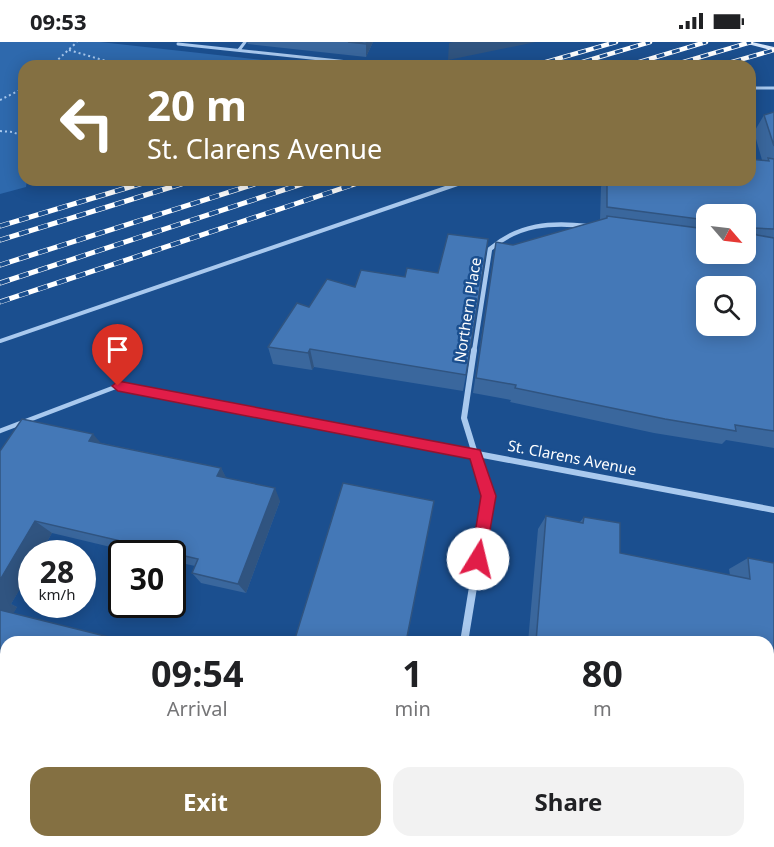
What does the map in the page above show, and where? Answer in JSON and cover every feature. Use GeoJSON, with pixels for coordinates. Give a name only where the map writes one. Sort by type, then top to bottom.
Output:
{"type":"FeatureCollection","features":[{"type":"Feature","properties":{"kind":"street"},"geometry":{"type":"LineString","coordinates":[[743,42],[774,49]]}},
{"type":"Feature","properties":{"kind":"street","name":"Northern Place"},"geometry":{"type":"LineString","coordinates":[[475,454],[464,418],[490,249],[500,239],[541,223],[595,227]]}},
{"type":"Feature","properties":{"kind":"street","name":"St. Clarens Avenue"},"geometry":{"type":"LineString","coordinates":[[118,386],[774,510]]}},
{"type":"Feature","properties":{"kind":"street"},"geometry":{"type":"LineString","coordinates":[[465,636],[489,496],[475,454]]}},
{"type":"Feature","properties":{"kind":"lane"},"geometry":{"type":"LineString","coordinates":[[238,50],[245,42]]}},
{"type":"Feature","properties":{"kind":"lane"},"geometry":{"type":"LineString","coordinates":[[178,44],[330,60]]}},
{"type":"Feature","properties":{"kind":"lane"},"geometry":{"type":"LineString","coordinates":[[756,88],[774,88]]}},
{"type":"Feature","properties":{"kind":"lane"},"geometry":{"type":"LineString","coordinates":[[0,341],[452,186]]}},
{"type":"Feature","properties":{"kind":"lane"},"geometry":{"type":"LineString","coordinates":[[0,431],[118,386]]}},
{"type":"Feature","properties":{"kind":"path"},"geometry":{"type":"LineString","coordinates":[[58,60],[78,42]]}},
{"type":"Feature","properties":{"kind":"path"},"geometry":{"type":"LineString","coordinates":[[69,50],[103,60]]}},
{"type":"Feature","properties":{"kind":"path"},"geometry":{"type":"LineString","coordinates":[[0,100],[18,91]]}},
{"type":"Feature","properties":{"kind":"path"},"geometry":{"type":"LineString","coordinates":[[0,131],[18,134]]}},
{"type":"Feature","properties":{"kind":"shaded area"},"geometry":{"type":"Polygon","coordinates":[[[0,42],[100,42],[264,60],[18,60],[18,186],[26,186],[0,194],[0,42]]]}},
{"type":"Feature","properties":{"kind":"building"},"geometry":{"type":"Polygon","coordinates":[[[774,112],[774,146],[764,115],[774,112]]]}},
{"type":"Feature","properties":{"kind":"building"},"geometry":{"type":"Polygon","coordinates":[[[768,158],[774,159],[774,229],[756,228],[756,204],[696,204],[696,219],[607,207],[607,186],[756,186],[756,160],[769,161],[768,158]]]}},
{"type":"Feature","properties":{"kind":"building"},"geometry":{"type":"Polygon","coordinates":[[[607,216],[696,228],[696,264],[756,264],[756,234],[774,238],[774,431],[735,425],[736,431],[665,419],[476,378],[496,242],[513,245],[607,218],[607,216]]]}},
{"type":"Feature","properties":{"kind":"building"},"geometry":{"type":"Polygon","coordinates":[[[448,234],[488,239],[466,375],[310,349],[308,353],[268,347],[297,303],[309,307],[327,279],[355,287],[361,270],[405,277],[407,268],[438,273],[448,234]]]}},
{"type":"Feature","properties":{"kind":"building"},"geometry":{"type":"Polygon","coordinates":[[[22,419],[93,434],[89,441],[221,468],[217,476],[275,488],[238,584],[192,573],[198,559],[186,556],[186,540],[116,540],[35,521],[24,540],[18,540],[18,550],[0,580],[0,451],[22,419]]]}},
{"type":"Feature","properties":{"kind":"building"},"geometry":{"type":"Polygon","coordinates":[[[343,483],[434,501],[407,636],[296,636],[343,483]]]}},
{"type":"Feature","properties":{"kind":"building"},"geometry":{"type":"Polygon","coordinates":[[[546,516],[583,523],[584,517],[620,523],[620,553],[750,579],[748,558],[774,563],[774,636],[536,636],[546,516]]]}},
{"type":"Feature","properties":{"kind":"building"},"geometry":{"type":"Polygon","coordinates":[[[0,610],[18,614],[18,618],[32,618],[105,636],[0,636],[0,610]]]}},
{"type":"Feature","properties":{"kind":"railway"},"geometry":{"type":"LineString","coordinates":[[553,60],[616,42]]}},
{"type":"Feature","properties":{"kind":"railway"},"geometry":{"type":"LineString","coordinates":[[589,60],[650,42]]}},
{"type":"Feature","properties":{"kind":"railway"},"geometry":{"type":"LineString","coordinates":[[646,60],[706,42]]}},
{"type":"Feature","properties":{"kind":"railway"},"geometry":{"type":"LineString","coordinates":[[690,60],[751,42]]}},
{"type":"Feature","properties":{"kind":"railway"},"geometry":{"type":"LineString","coordinates":[[739,60],[774,50]]}},
{"type":"Feature","properties":{"kind":"railway"},"geometry":{"type":"LineString","coordinates":[[0,226],[133,186]]}},
{"type":"Feature","properties":{"kind":"railway"},"geometry":{"type":"LineString","coordinates":[[0,240],[175,186]]}},
{"type":"Feature","properties":{"kind":"railway"},"geometry":{"type":"LineString","coordinates":[[0,265],[248,186]]}},
{"type":"Feature","properties":{"kind":"railway"},"geometry":{"type":"LineString","coordinates":[[0,283],[296,186]]}},
{"type":"Feature","properties":{"kind":"railway"},"geometry":{"type":"LineString","coordinates":[[0,302],[349,186]]}},
{"type":"Feature","properties":{"kind":"route"},"geometry":{"type":"LineString","coordinates":[[118,386],[475,454],[489,496],[478,559]]}}]}
